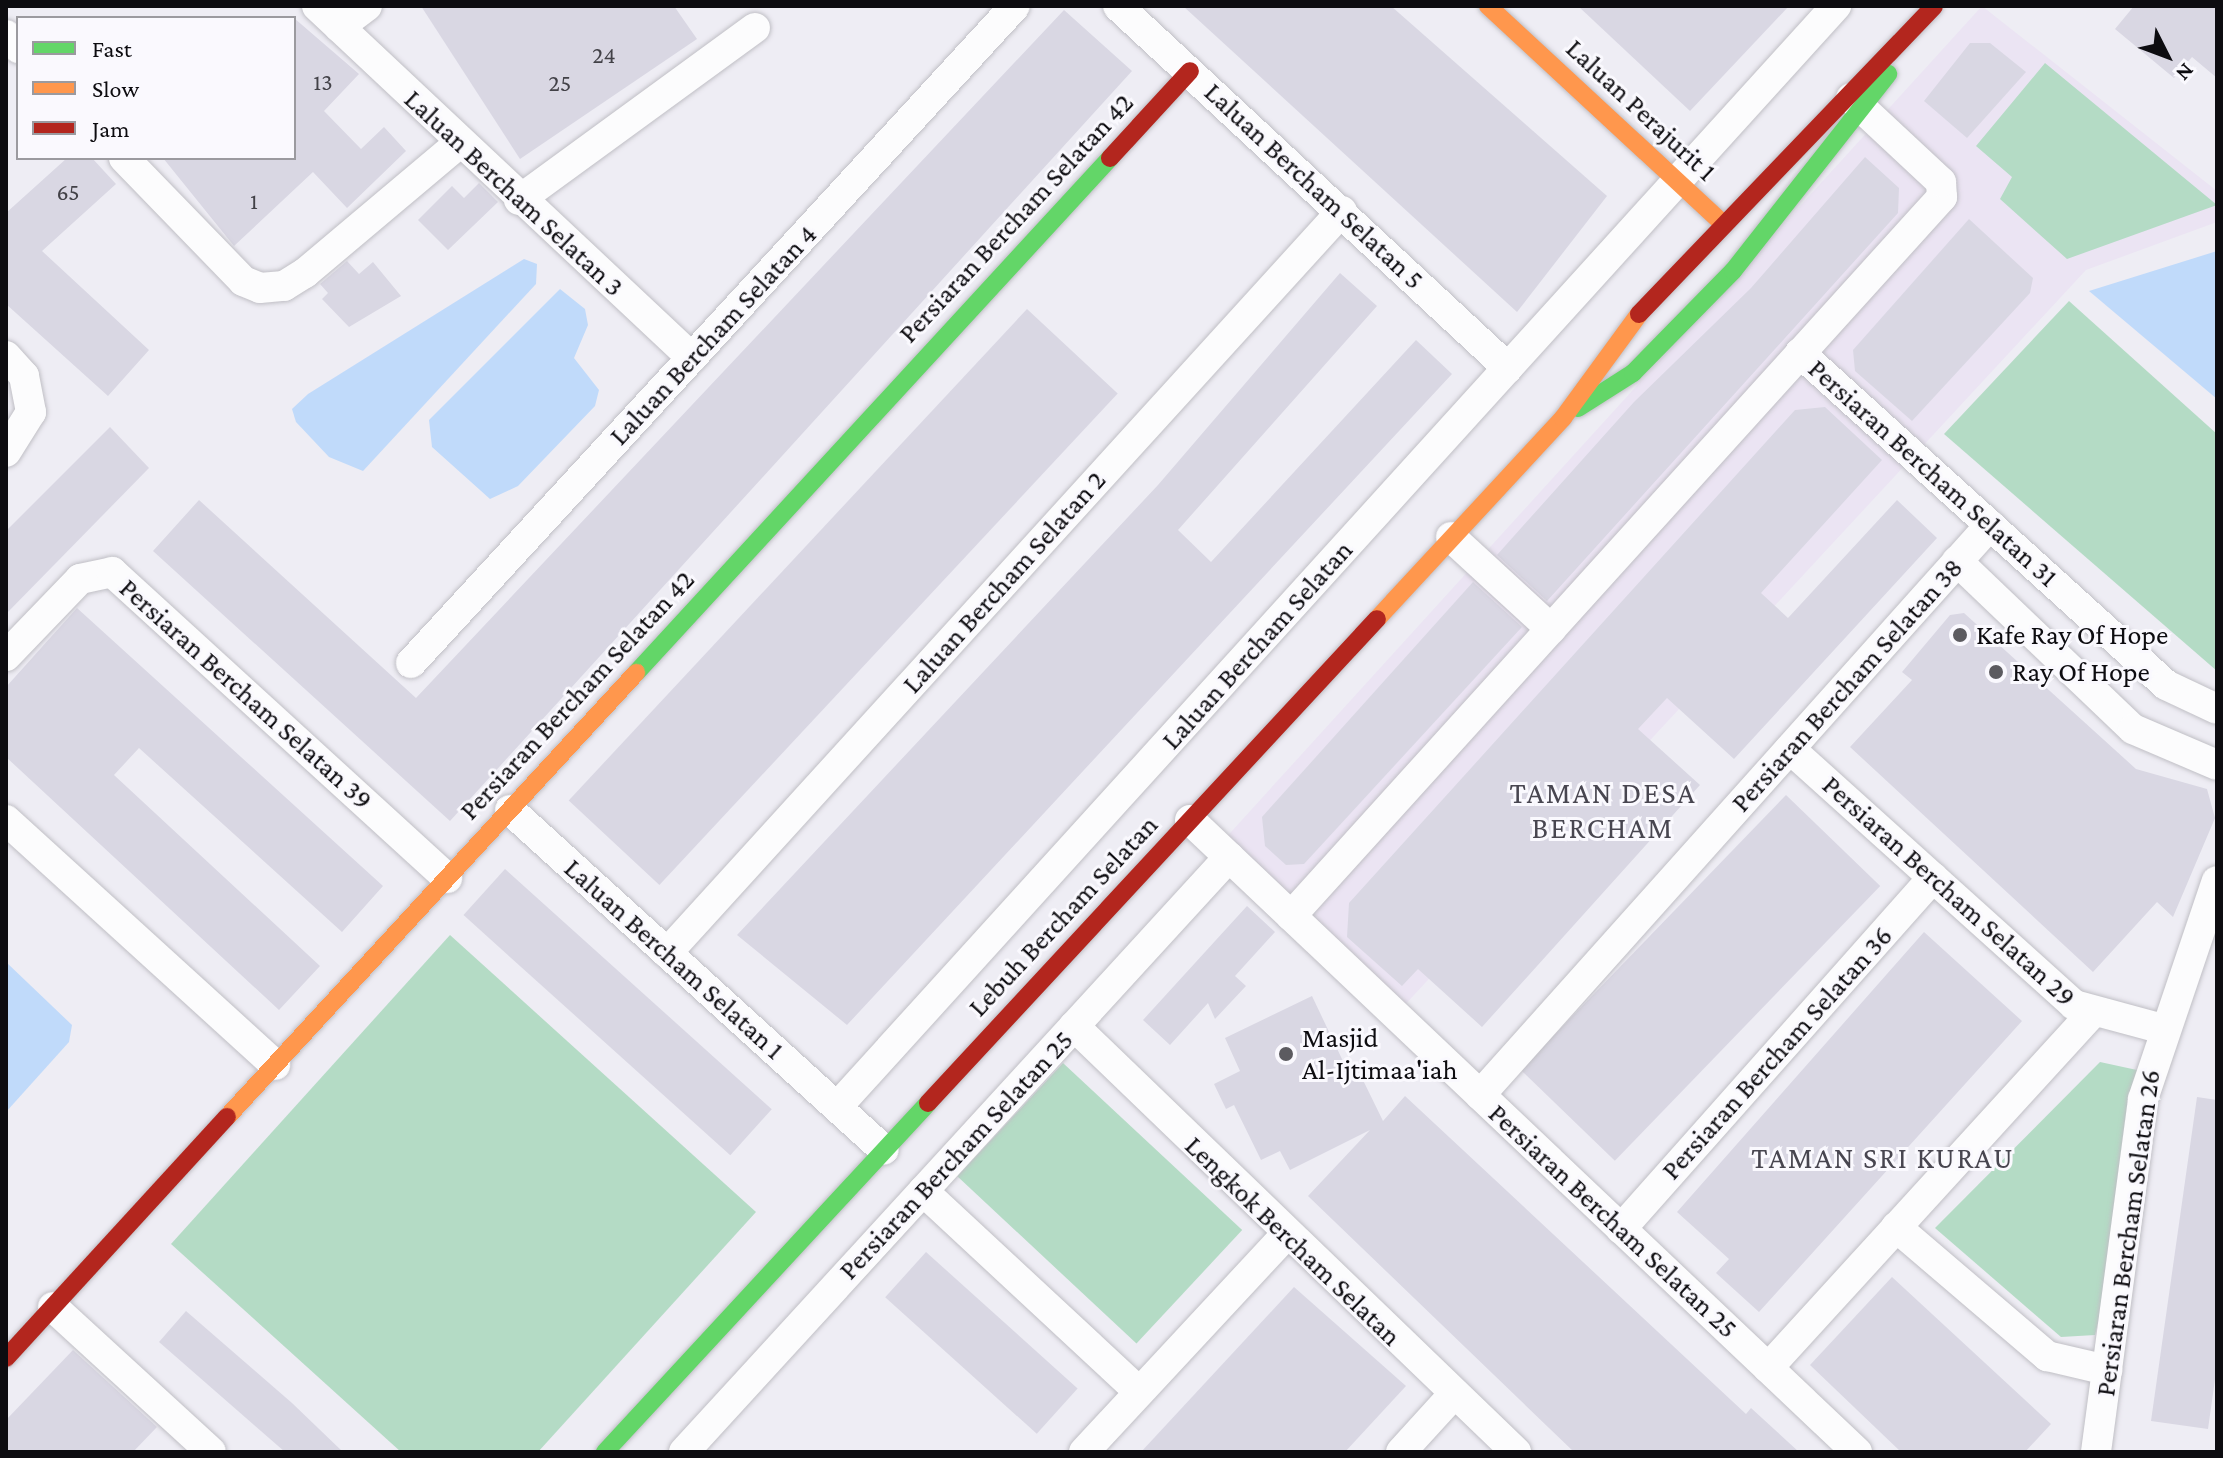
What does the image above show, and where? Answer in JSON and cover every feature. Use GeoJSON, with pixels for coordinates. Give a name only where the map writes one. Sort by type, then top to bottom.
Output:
{"type":"FeatureCollection","features":[{"type":"Feature","properties":{"kind":"street","name":"Laluan Bercham Selatan 3"},"geometry":{"type":"LineString","coordinates":[[328,16],[367,6]]}},
{"type":"Feature","properties":{"kind":"street","name":"Laluan Bercham Selatan 4"},"geometry":{"type":"LineString","coordinates":[[411,663],[1015,6]]}},
{"type":"Feature","properties":{"kind":"street","name":"Laluan Bercham Selatan 5"},"geometry":{"type":"LineString","coordinates":[[1118,6],[1508,368]]}},
{"type":"Feature","properties":{"kind":"street","name":"Laluan Perajurit 1"},"geometry":{"type":"LineString","coordinates":[[1488,6],[1721,222]]}},
{"type":"Feature","properties":{"kind":"street","name":"Laluan Bercham Selatan"},"geometry":{"type":"LineString","coordinates":[[837,1107],[1836,6]]}},
{"type":"Feature","properties":{"kind":"street"},"geometry":{"type":"LineString","coordinates":[[1563,418],[1610,347],[1721,222],[1855,102],[1934,6]]}},
{"type":"Feature","properties":{"kind":"street","name":"Laluan Bercham Selatan 3"},"geometry":{"type":"LineString","coordinates":[[328,16],[458,144],[692,358]]}},
{"type":"Feature","properties":{"kind":"street"},"geometry":{"type":"LineString","coordinates":[[519,200],[755,28]]}},
{"type":"Feature","properties":{"kind":"street"},"geometry":{"type":"LineString","coordinates":[[1563,418],[1633,373],[1827,160],[1855,102],[1913,29]]}},
{"type":"Feature","properties":{"kind":"street","name":"Persiaran Bercham Selatan 42"},"geometry":{"type":"LineString","coordinates":[[6,1358],[1190,71]]}},
{"type":"Feature","properties":{"kind":"street"},"geometry":{"type":"LineString","coordinates":[[1291,916],[1942,197],[1941,182],[1855,102]]}},
{"type":"Feature","properties":{"kind":"street"},"geometry":{"type":"LineString","coordinates":[[126,160],[243,281],[260,288],[284,286],[305,273],[458,144]]}},
{"type":"Feature","properties":{"kind":"street"},"geometry":{"type":"LineString","coordinates":[[1721,222],[1750,220],[1827,160]]}},
{"type":"Feature","properties":{"kind":"street","name":"Laluan Bercham Selatan 2"},"geometry":{"type":"LineString","coordinates":[[667,953],[1342,211]]}},
{"type":"Feature","properties":{"kind":"street"},"geometry":{"type":"LineString","coordinates":[[1633,373],[1651,336],[1714,265],[1721,222]]}},
{"type":"Feature","properties":{"kind":"street","name":"Persiaran Bercham Selatan 31"},"geometry":{"type":"LineString","coordinates":[[1800,353],[2166,685],[2217,709]]}},
{"type":"Feature","properties":{"kind":"street"},"geometry":{"type":"LineString","coordinates":[[6,356],[24,376],[31,412],[6,452]]}},
{"type":"Feature","properties":{"kind":"street","name":"Lebuh Bercham Selatan"},"geometry":{"type":"LineString","coordinates":[[605,1452],[1563,418]]}},
{"type":"Feature","properties":{"kind":"street","name":"Persiaran Bercham Selatan 38"},"geometry":{"type":"LineString","coordinates":[[1480,1095],[1990,525]]}},
{"type":"Feature","properties":{"kind":"street"},"geometry":{"type":"LineString","coordinates":[[1451,537],[1551,629]]}},
{"type":"Feature","properties":{"kind":"street","name":"Persiaran Bercham Selatan 31"},"geometry":{"type":"LineString","coordinates":[[1957,561],[2133,729],[2217,765]]}},
{"type":"Feature","properties":{"kind":"street","name":"Persiaran Bercham Selatan 39"},"geometry":{"type":"LineString","coordinates":[[6,656],[80,579],[112,572],[447,878]]}},
{"type":"Feature","properties":{"kind":"street","name":"Persiaran Bercham Selatan 29"},"geometry":{"type":"LineString","coordinates":[[1790,749],[2091,1014],[2163,1029]]}},
{"type":"Feature","properties":{"kind":"street","name":"Laluan Bercham Selatan 1"},"geometry":{"type":"LineString","coordinates":[[510,810],[884,1150]]}},
{"type":"Feature","properties":{"kind":"street"},"geometry":{"type":"LineString","coordinates":[[6,820],[275,1065]]}},
{"type":"Feature","properties":{"kind":"street","name":"Persiaran Bercham Selatan 25"},"geometry":{"type":"LineString","coordinates":[[1190,820],[1857,1452]]}},
{"type":"Feature","properties":{"kind":"street","name":"Persiaran Bercham Selatan 25"},"geometry":{"type":"LineString","coordinates":[[684,1452],[1229,857]]}},
{"type":"Feature","properties":{"kind":"street","name":"Persiaran Bercham Selatan 36"},"geometry":{"type":"LineString","coordinates":[[1621,1229],[1933,877]]}},
{"type":"Feature","properties":{"kind":"street","name":"Persiaran Bercham Selatan 26"},"geometry":{"type":"LineString","coordinates":[[2097,1452],[2143,1099],[2163,1029],[2217,881]]}},
{"type":"Feature","properties":{"kind":"street"},"geometry":{"type":"LineString","coordinates":[[1768,1368],[2091,1014]]}},
{"type":"Feature","properties":{"kind":"street","name":"Lengkok Bercham Selatan"},"geometry":{"type":"LineString","coordinates":[[1074,1026],[1452,1396],[1516,1452]]}},
{"type":"Feature","properties":{"kind":"street"},"geometry":{"type":"LineString","coordinates":[[923,1191],[1139,1392]]}},
{"type":"Feature","properties":{"kind":"street"},"geometry":{"type":"LineString","coordinates":[[1896,1227],[2047,1356],[2107,1370]]}},
{"type":"Feature","properties":{"kind":"street"},"geometry":{"type":"LineString","coordinates":[[1084,1452],[1286,1235]]}},
{"type":"Feature","properties":{"kind":"street"},"geometry":{"type":"LineString","coordinates":[[53,1307],[202,1449]]}},
{"type":"Feature","properties":{"kind":"street"},"geometry":{"type":"LineString","coordinates":[[1401,1452],[1452,1396]]}},
{"type":"Feature","properties":{"kind":"shaded area"},"geometry":{"type":"Polygon","coordinates":[[[1982,6],[2217,191],[2217,222],[2086,270],[1401,1009],[1221,843],[1982,6]]]}},
{"type":"Feature","properties":{"kind":"green space"},"geometry":{"type":"Polygon","coordinates":[[[2045,63],[2217,205],[2067,259],[2000,199],[2012,177],[1976,146],[2045,63]]]}},
{"type":"Feature","properties":{"kind":"green space"},"geometry":{"type":"Polygon","coordinates":[[[2069,301],[2217,434],[2217,671],[1944,434],[2069,301]]]}},
{"type":"Feature","properties":{"kind":"green space"},"geometry":{"type":"Polygon","coordinates":[[[450,935],[756,1212],[538,1452],[401,1452],[171,1244],[450,935]]]}},
{"type":"Feature","properties":{"kind":"green space"},"geometry":{"type":"Polygon","coordinates":[[[2100,1062],[2160,1075],[2095,1335],[2061,1337],[1935,1228],[2100,1062]]]}},
{"type":"Feature","properties":{"kind":"green space"},"geometry":{"type":"Polygon","coordinates":[[[1063,1063],[1242,1230],[1136,1343],[957,1176],[1063,1063]]]}},
{"type":"Feature","properties":{"kind":"water"},"geometry":{"type":"Polygon","coordinates":[[[2217,251],[2217,399],[2089,291],[2217,251]]]}},
{"type":"Feature","properties":{"kind":"water"},"geometry":{"type":"Polygon","coordinates":[[[524,259],[537,264],[536,284],[363,471],[329,457],[296,422],[292,409],[308,394],[524,259]]]}},
{"type":"Feature","properties":{"kind":"water"},"geometry":{"type":"Polygon","coordinates":[[[560,289],[585,309],[588,325],[574,358],[599,390],[595,406],[518,486],[490,499],[432,447],[429,420],[560,289]]]}},
{"type":"Feature","properties":{"kind":"water"},"geometry":{"type":"Polygon","coordinates":[[[6,962],[72,1025],[69,1042],[6,1112],[6,962]]]}},
{"type":"Feature","properties":{"kind":"building"},"geometry":{"type":"Polygon","coordinates":[[[421,6],[674,6],[697,39],[520,159],[421,6]]]}},
{"type":"Feature","properties":{"kind":"building"},"geometry":{"type":"Polygon","coordinates":[[[1183,6],[1391,6],[1607,196],[1517,312],[1183,6]]]}},
{"type":"Feature","properties":{"kind":"building"},"geometry":{"type":"Polygon","coordinates":[[[1578,6],[1789,6],[1690,111],[1578,6]]]}},
{"type":"Feature","properties":{"kind":"building"},"geometry":{"type":"Polygon","coordinates":[[[2134,6],[2217,6],[2217,78],[2192,57],[2174,78],[2115,29],[2134,6]]]}},
{"type":"Feature","properties":{"kind":"building"},"geometry":{"type":"Polygon","coordinates":[[[1064,10],[1132,71],[450,821],[153,551],[199,500],[416,698],[1064,10]]]}},
{"type":"Feature","properties":{"kind":"building"},"geometry":{"type":"Polygon","coordinates":[[[296,20],[359,74],[324,111],[361,149],[384,127],[406,151],[347,208],[313,172],[234,246],[165,160],[296,160],[296,20]]]}},
{"type":"Feature","properties":{"kind":"building"},"geometry":{"type":"Polygon","coordinates":[[[1970,43],[1990,43],[2026,72],[1967,138],[1924,101],[1970,43]]]}},
{"type":"Feature","properties":{"kind":"building"},"geometry":{"type":"Polygon","coordinates":[[[1865,157],[1899,188],[1898,213],[1547,601],[1497,555],[1634,402],[1751,288],[1865,157]]]}},
{"type":"Feature","properties":{"kind":"building"},"geometry":{"type":"Polygon","coordinates":[[[65,160],[94,160],[116,184],[42,251],[149,350],[108,396],[6,304],[6,213],[65,160]]]}},
{"type":"Feature","properties":{"kind":"building"},"geometry":{"type":"Polygon","coordinates":[[[479,183],[498,202],[448,250],[418,220],[452,186],[464,198],[479,183]]]}},
{"type":"Feature","properties":{"kind":"building"},"geometry":{"type":"Polygon","coordinates":[[[1969,219],[2033,278],[2030,293],[1912,421],[1855,371],[1853,350],[1969,219]]]}},
{"type":"Feature","properties":{"kind":"building"},"geometry":{"type":"Polygon","coordinates":[[[347,261],[359,274],[373,262],[401,296],[349,327],[322,299],[328,293],[320,284],[347,261]]]}},
{"type":"Feature","properties":{"kind":"building"},"geometry":{"type":"Polygon","coordinates":[[[1340,273],[1377,306],[1178,530],[1211,562],[1416,340],[1452,374],[847,1025],[737,935],[1158,485],[1340,273]]]}},
{"type":"Feature","properties":{"kind":"building"},"geometry":{"type":"Polygon","coordinates":[[[1027,309],[1118,394],[659,885],[569,800],[1027,309]]]}},
{"type":"Feature","properties":{"kind":"building"},"geometry":{"type":"Polygon","coordinates":[[[1825,407],[1882,460],[1761,593],[1788,618],[1897,500],[1937,538],[1734,759],[1667,698],[1638,729],[1700,785],[1482,1027],[1418,969],[1402,986],[1347,937],[1349,903],[1795,410],[1825,407]]]}},
{"type":"Feature","properties":{"kind":"building"},"geometry":{"type":"Polygon","coordinates":[[[110,427],[149,468],[6,614],[6,531],[110,427]]]}},
{"type":"Feature","properties":{"kind":"building"},"geometry":{"type":"Polygon","coordinates":[[[1473,582],[1522,627],[1304,864],[1286,865],[1265,846],[1262,817],[1473,582]]]}},
{"type":"Feature","properties":{"kind":"building"},"geometry":{"type":"Polygon","coordinates":[[[77,608],[383,886],[342,932],[139,748],[114,775],[320,966],[279,1010],[6,757],[6,687],[77,608]]]}},
{"type":"Feature","properties":{"kind":"building"},"geometry":{"type":"Polygon","coordinates":[[[1964,613],[2136,769],[2207,789],[2215,818],[2173,917],[2157,902],[2093,972],[1850,747],[1912,680],[1902,672],[1950,615],[1964,613]]]}},
{"type":"Feature","properties":{"kind":"building"},"geometry":{"type":"Polygon","coordinates":[[[1786,795],[1880,886],[1615,1161],[1521,1070],[1786,795]]]}},
{"type":"Feature","properties":{"kind":"building"},"geometry":{"type":"Polygon","coordinates":[[[505,869],[772,1109],[730,1155],[464,915],[505,869]]]}},
{"type":"Feature","properties":{"kind":"building"},"geometry":{"type":"Polygon","coordinates":[[[1247,906],[1275,932],[1235,976],[1246,986],[1215,1019],[1208,1003],[1170,1045],[1143,1020],[1247,906]]]}},
{"type":"Feature","properties":{"kind":"building"},"geometry":{"type":"Polygon","coordinates":[[[1924,932],[2022,1021],[1759,1312],[1716,1273],[1729,1259],[1677,1212],[1924,932]]]}},
{"type":"Feature","properties":{"kind":"building"},"geometry":{"type":"Polygon","coordinates":[[[1312,996],[1351,1078],[1360,1074],[1383,1121],[1405,1096],[1746,1414],[1751,1408],[1799,1452],[1574,1452],[1308,1196],[1370,1130],[1290,1170],[1280,1151],[1261,1160],[1234,1105],[1226,1109],[1214,1084],[1240,1071],[1225,1038],[1312,996]]]}},
{"type":"Feature","properties":{"kind":"building"},"geometry":{"type":"Polygon","coordinates":[[[2197,1097],[2217,1100],[2217,1365],[2208,1429],[2151,1421],[2197,1097]]]}},
{"type":"Feature","properties":{"kind":"building"},"geometry":{"type":"Polygon","coordinates":[[[926,1252],[1078,1389],[1037,1434],[885,1297],[926,1252]]]}},
{"type":"Feature","properties":{"kind":"building"},"geometry":{"type":"Polygon","coordinates":[[[1892,1277],[2051,1424],[2025,1452],[1901,1452],[1810,1365],[1892,1277]]]}},
{"type":"Feature","properties":{"kind":"building"},"geometry":{"type":"Polygon","coordinates":[[[1294,1287],[1406,1386],[1345,1452],[1141,1452],[1294,1287]]]}},
{"type":"Feature","properties":{"kind":"building"},"geometry":{"type":"Polygon","coordinates":[[[186,1311],[343,1452],[285,1452],[159,1342],[186,1311]]]}},
{"type":"Feature","properties":{"kind":"building"},"geometry":{"type":"Polygon","coordinates":[[[73,1350],[157,1427],[133,1452],[6,1452],[6,1420],[73,1350]]]}},
{"type":"Feature","properties":{"kind":"traffic: fast"},"geometry":{"type":"LineString","coordinates":[[1578,408],[1633,373],[1733,271],[1888,74]]}},
{"type":"Feature","properties":{"kind":"traffic: fast"},"geometry":{"type":"LineString","coordinates":[[636,673],[1110,158]]}},
{"type":"Feature","properties":{"kind":"traffic: fast"},"geometry":{"type":"LineString","coordinates":[[605,1452],[928,1103]]}},
{"type":"Feature","properties":{"kind":"traffic: slow"},"geometry":{"type":"LineString","coordinates":[[1488,6],[1721,222]]}},
{"type":"Feature","properties":{"kind":"traffic: slow"},"geometry":{"type":"LineString","coordinates":[[1377,619],[1563,418],[1639,314]]}},
{"type":"Feature","properties":{"kind":"traffic: slow"},"geometry":{"type":"LineString","coordinates":[[227,1117],[636,673]]}},
{"type":"Feature","properties":{"kind":"traffic: jam"},"geometry":{"type":"LineString","coordinates":[[1639,314],[1934,6]]}},
{"type":"Feature","properties":{"kind":"traffic: jam"},"geometry":{"type":"LineString","coordinates":[[1110,158],[1190,71]]}},
{"type":"Feature","properties":{"kind":"traffic: jam"},"geometry":{"type":"LineString","coordinates":[[928,1103],[1377,619]]}},
{"type":"Feature","properties":{"kind":"traffic: jam"},"geometry":{"type":"LineString","coordinates":[[6,1358],[227,1117]]}},
{"type":"Feature","properties":{"kind":"place","name":"Kafe Ray Of Hope"},"geometry":{"type":"Point","coordinates":[1960,635]}},
{"type":"Feature","properties":{"kind":"place","name":"Ray Of Hope"},"geometry":{"type":"Point","coordinates":[1996,672]}},
{"type":"Feature","properties":{"kind":"place","name":"Masjid Al-Ijtimaa'iah"},"geometry":{"type":"Point","coordinates":[1286,1054]}},
{"type":"Feature","properties":{"kind":"district","name":"TAMAN DESA BERCHAM"},"geometry":{"type":"Point","coordinates":[1603,810]}},
{"type":"Feature","properties":{"kind":"district","name":"TAMAN SRI KURAU"},"geometry":{"type":"Point","coordinates":[1883,1158]}}]}
